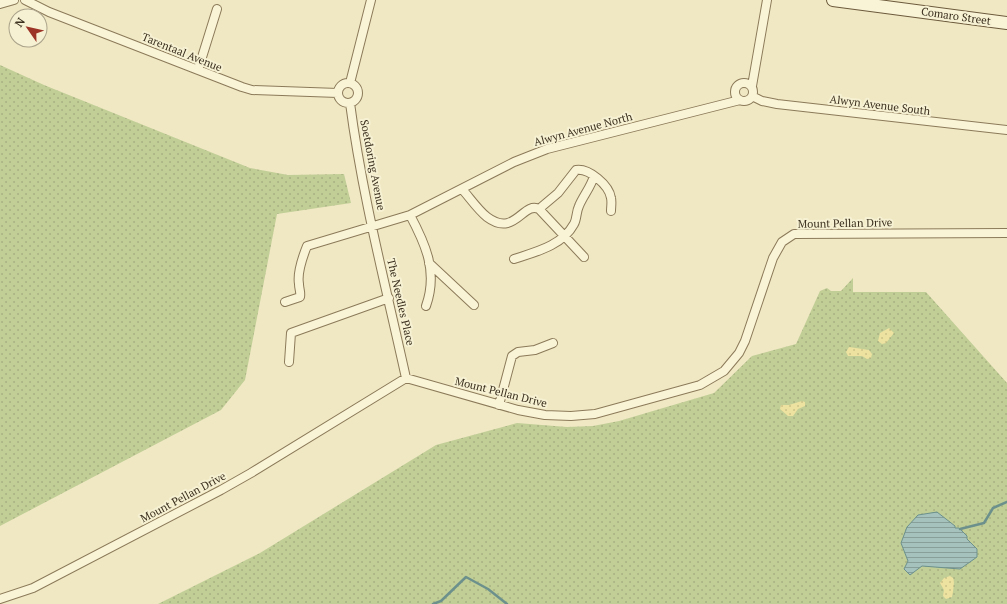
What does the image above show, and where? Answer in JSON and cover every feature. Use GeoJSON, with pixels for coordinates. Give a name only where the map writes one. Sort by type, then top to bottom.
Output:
{"type":"FeatureCollection","features":[{"type":"Feature","properties":{"kind":"street"},"geometry":{"type":"LineString","coordinates":[[0,4],[14,0]]}},
{"type":"Feature","properties":{"kind":"street","name":"Tarentaal Avenue"},"geometry":{"type":"LineString","coordinates":[[25,0],[49,12],[252,90],[338,93]]}},
{"type":"Feature","properties":{"kind":"street"},"geometry":{"type":"LineString","coordinates":[[350,83],[371,0]]}},
{"type":"Feature","properties":{"kind":"street"},"geometry":{"type":"LineString","coordinates":[[752,86],[743,82],[735,87],[736,97],[744,101],[752,96],[752,86],[767,0]]}},
{"type":"Feature","properties":{"kind":"street","name":"Comaro Street"},"geometry":{"type":"LineString","coordinates":[[834,0],[1007,23]]}},
{"type":"Feature","properties":{"kind":"street"},"geometry":{"type":"LineString","coordinates":[[198,70],[218,9]]}},
{"type":"Feature","properties":{"kind":"street"},"geometry":{"type":"LineString","coordinates":[[350,83],[354,84],[358,92],[357,97],[350,103],[342,101],[338,93],[341,85],[350,83]]}},
{"type":"Feature","properties":{"kind":"street","name":"Alwyn Avenue South"},"geometry":{"type":"LineString","coordinates":[[752,96],[762,101],[777,104],[1007,130]]}},
{"type":"Feature","properties":{"kind":"street","name":"Alwyn Avenue North"},"geometry":{"type":"LineString","coordinates":[[285,302],[300,297],[301,294],[298,283],[307,246],[374,229],[410,215],[514,162],[547,149],[740,100]]}},
{"type":"Feature","properties":{"kind":"street","name":"Soetdoring Avenue"},"geometry":{"type":"LineString","coordinates":[[350,103],[374,229]]}},
{"type":"Feature","properties":{"kind":"street"},"geometry":{"type":"LineString","coordinates":[[462,189],[488,217],[499,223],[510,223],[532,208],[539,208],[558,194],[576,170],[581,169],[594,176],[606,188],[611,197],[611,211]]}},
{"type":"Feature","properties":{"kind":"street"},"geometry":{"type":"LineString","coordinates":[[514,259],[542,250],[564,236],[575,222],[578,207],[590,188],[594,176]]}},
{"type":"Feature","properties":{"kind":"street"},"geometry":{"type":"LineString","coordinates":[[539,208],[584,257]]}},
{"type":"Feature","properties":{"kind":"street"},"geometry":{"type":"LineString","coordinates":[[410,215],[422,238],[429,263],[432,287],[426,306]]}},
{"type":"Feature","properties":{"kind":"street","name":"The Needles Place"},"geometry":{"type":"LineString","coordinates":[[374,229],[406,378]]}},
{"type":"Feature","properties":{"kind":"street","name":"Mount Pellan Drive"},"geometry":{"type":"LineString","coordinates":[[0,599],[33,588],[227,486],[406,378],[500,405],[546,415],[571,416],[595,414],[692,388],[716,377],[727,368],[743,346],[773,258],[782,242],[794,234],[1007,233]]}},
{"type":"Feature","properties":{"kind":"street"},"geometry":{"type":"LineString","coordinates":[[429,263],[474,305]]}},
{"type":"Feature","properties":{"kind":"street"},"geometry":{"type":"LineString","coordinates":[[289,362],[291,333],[389,298]]}},
{"type":"Feature","properties":{"kind":"street"},"geometry":{"type":"LineString","coordinates":[[500,405],[512,356],[518,352],[534,350],[553,343]]}},
{"type":"Feature","properties":{"kind":"green space"},"geometry":{"type":"Polygon","coordinates":[[[0,65],[44,85],[250,168],[288,175],[344,174],[351,203],[277,214],[245,380],[221,410],[0,526],[0,65]]]}},
{"type":"Feature","properties":{"kind":"green space"},"geometry":{"type":"Polygon","coordinates":[[[853,278],[853,292],[926,292],[1007,383],[1007,604],[158,604],[260,553],[436,445],[517,423],[567,427],[593,426],[619,421],[714,393],[752,356],[796,344],[820,291],[827,288],[831,291],[841,291],[853,278]]]}},
{"type":"Feature","properties":{"kind":"sand"},"geometry":{"type":"Polygon","coordinates":[[[889,328],[894,333],[886,343],[882,344],[878,341],[880,333],[889,328]]]}},
{"type":"Feature","properties":{"kind":"sand"},"geometry":{"type":"Polygon","coordinates":[[[849,347],[869,350],[872,354],[871,358],[867,359],[862,356],[848,356],[846,352],[849,347]]]}},
{"type":"Feature","properties":{"kind":"sand"},"geometry":{"type":"Polygon","coordinates":[[[802,401],[805,402],[805,406],[798,409],[793,416],[788,416],[780,409],[781,405],[789,405],[802,401]]]}},
{"type":"Feature","properties":{"kind":"sand"},"geometry":{"type":"Polygon","coordinates":[[[950,576],[954,579],[953,592],[952,597],[946,599],[943,596],[944,590],[940,583],[944,578],[950,576]]]}},
{"type":"Feature","properties":{"kind":"water"},"geometry":{"type":"Polygon","coordinates":[[[937,512],[955,526],[955,528],[959,528],[967,536],[967,539],[977,549],[977,557],[960,569],[922,566],[910,575],[904,569],[908,561],[901,543],[907,527],[918,515],[937,512]]]}},
{"type":"Feature","properties":{"kind":"waterway"},"geometry":{"type":"LineString","coordinates":[[960,529],[984,523],[993,508],[1007,502]]}},
{"type":"Feature","properties":{"kind":"waterway"},"geometry":{"type":"LineString","coordinates":[[433,604],[441,601],[466,577],[488,589],[507,604]]}}]}
